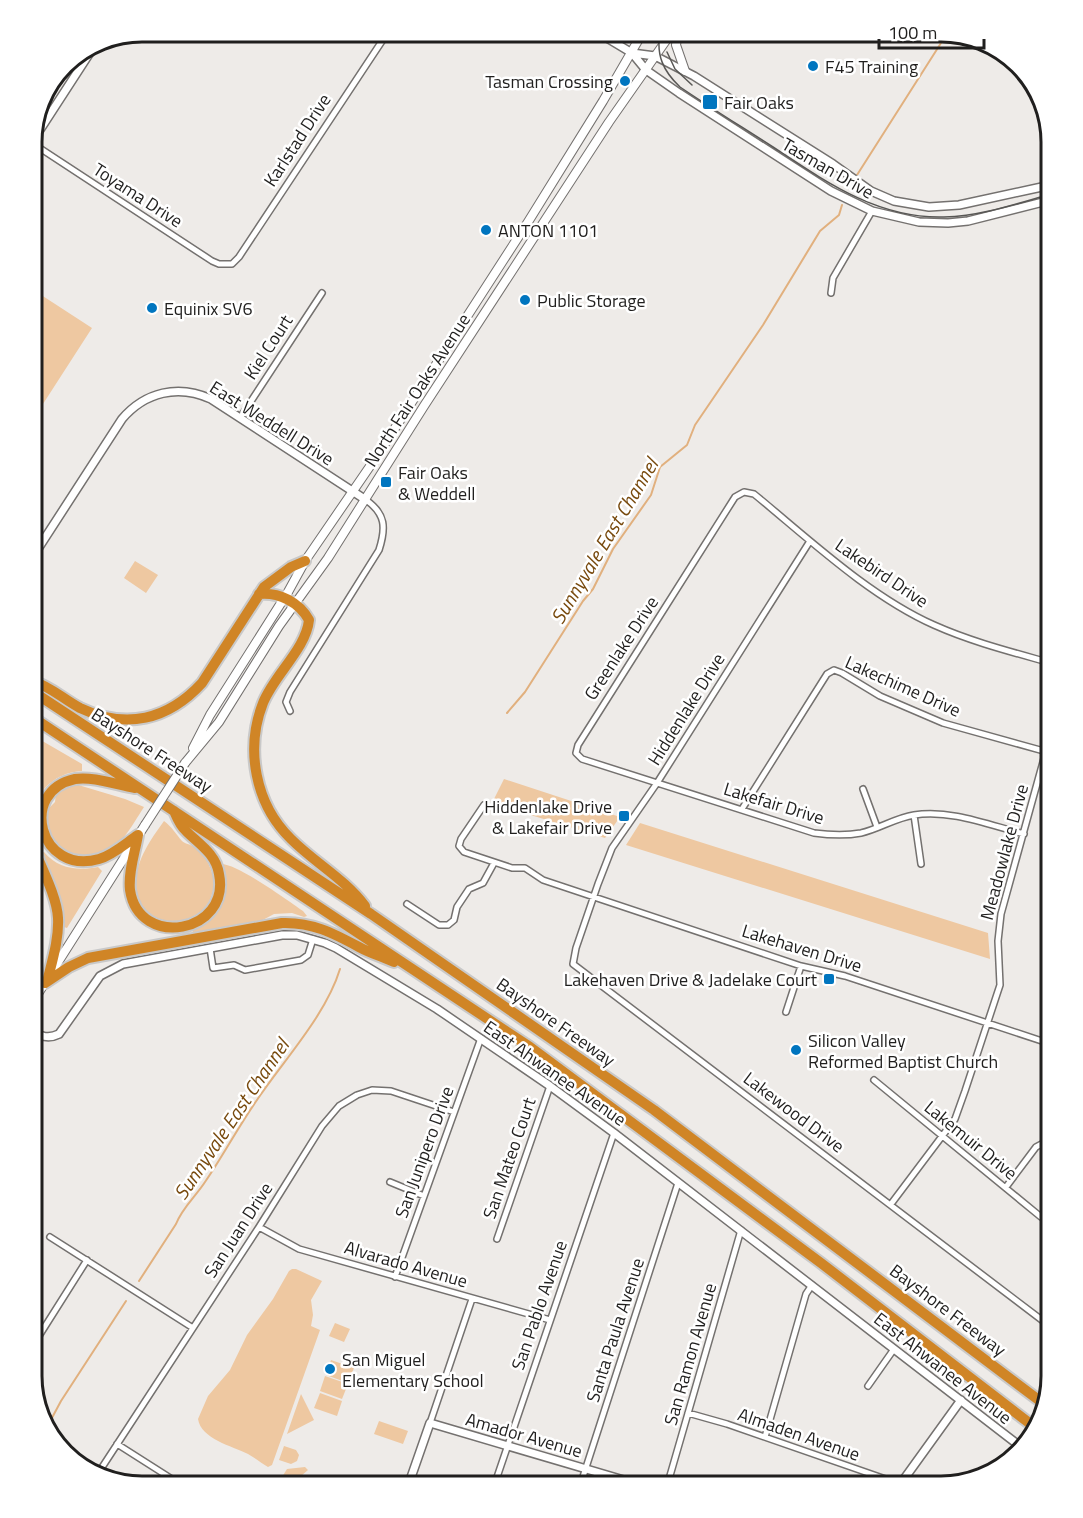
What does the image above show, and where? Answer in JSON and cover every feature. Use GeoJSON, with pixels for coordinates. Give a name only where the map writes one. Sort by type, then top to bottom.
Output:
{"type":"FeatureCollection","features":[{"type":"Feature","properties":{"kind":"highway"},"geometry":{"type":"LineString","coordinates":[[42,684],[79,707],[111,718],[130,720],[163,713],[191,695],[202,683],[259,594],[269,583],[291,567],[305,561]]}},
{"type":"Feature","properties":{"kind":"highway"},"geometry":{"type":"LineString","coordinates":[[259,594],[270,593],[284,598],[304,611],[309,620],[308,628],[263,703],[254,738],[255,772],[266,802],[280,827],[304,851],[354,890],[371,914]]}},
{"type":"Feature","properties":{"kind":"highway","name":"Bayshore Freeway"},"geometry":{"type":"LineString","coordinates":[[42,698],[371,914],[654,1110],[1038,1400]]}},
{"type":"Feature","properties":{"kind":"highway","name":"Bayshore Freeway"},"geometry":{"type":"LineString","coordinates":[[42,724],[420,972],[597,1095],[1029,1423]]}},
{"type":"Feature","properties":{"kind":"highway"},"geometry":{"type":"LineString","coordinates":[[42,814],[48,797],[59,787],[72,780],[93,779],[141,789]]}},
{"type":"Feature","properties":{"kind":"highway"},"geometry":{"type":"LineString","coordinates":[[138,835],[130,881],[131,894],[136,907],[147,919],[164,927],[182,928],[201,920],[215,902],[219,890],[220,874],[211,855],[183,829],[173,810]]}},
{"type":"Feature","properties":{"kind":"highway"},"geometry":{"type":"LineString","coordinates":[[42,828],[49,845],[60,855],[84,862],[100,859],[138,835]]}},
{"type":"Feature","properties":{"kind":"highway"},"geometry":{"type":"LineString","coordinates":[[42,870],[57,908],[58,917],[57,938],[46,980]]}},
{"type":"Feature","properties":{"kind":"highway"},"geometry":{"type":"LineString","coordinates":[[46,980],[76,963],[99,955],[270,925],[295,923],[324,929],[361,948],[420,972]]}},
{"type":"Feature","properties":{"kind":"main road","name":"North Fair Oaks Avenue"},"geometry":{"type":"LineString","coordinates":[[42,987],[185,763],[220,698],[305,561],[528,222],[638,42]]}},
{"type":"Feature","properties":{"kind":"main road","name":"North Fair Oaks Avenue"},"geometry":{"type":"LineString","coordinates":[[185,763],[219,722],[294,604],[366,500],[436,387],[609,122],[665,42]]}},
{"type":"Feature","properties":{"kind":"main road"},"geometry":{"type":"LineString","coordinates":[[676,42],[685,71]]}},
{"type":"Feature","properties":{"kind":"street","name":"Karlstad Drive"},"geometry":{"type":"LineString","coordinates":[[232,264],[239,257],[381,42]]}},
{"type":"Feature","properties":{"kind":"street"},"geometry":{"type":"LineString","coordinates":[[614,42],[632,53]]}},
{"type":"Feature","properties":{"kind":"street","name":"Tasman Drive"},"geometry":{"type":"LineString","coordinates":[[632,53],[655,56],[685,71],[871,191],[894,201],[929,207],[959,205],[1041,187]]}},
{"type":"Feature","properties":{"kind":"street","name":"Tasman Drive"},"geometry":{"type":"LineString","coordinates":[[632,53],[646,70],[679,93],[831,191],[872,211],[919,222],[948,222],[968,221],[1041,203]]}},
{"type":"Feature","properties":{"kind":"street"},"geometry":{"type":"LineString","coordinates":[[44,125],[85,60]]}},
{"type":"Feature","properties":{"kind":"street","name":"Toyama Drive"},"geometry":{"type":"LineString","coordinates":[[42,150],[212,261],[219,264],[232,264]]}},
{"type":"Feature","properties":{"kind":"street"},"geometry":{"type":"LineString","coordinates":[[831,292],[833,278],[872,211]]}},
{"type":"Feature","properties":{"kind":"street","name":"Kiel Court"},"geometry":{"type":"LineString","coordinates":[[240,418],[322,293]]}},
{"type":"Feature","properties":{"kind":"street","name":"East Weddell Drive"},"geometry":{"type":"LineString","coordinates":[[42,542],[115,428],[135,405],[162,393],[183,392],[204,396],[374,505],[382,517],[384,529],[380,550],[290,693],[286,702],[290,711]]}},
{"type":"Feature","properties":{"kind":"street","name":"Lakebird Drive"},"geometry":{"type":"LineString","coordinates":[[744,492],[754,494],[810,541],[900,607],[933,625],[975,642],[1041,660]]}},
{"type":"Feature","properties":{"kind":"street","name":"Greenlake Drive"},"geometry":{"type":"LineString","coordinates":[[657,783],[582,759],[576,753],[578,745],[735,497],[744,492]]}},
{"type":"Feature","properties":{"kind":"street","name":"Hiddenlake Drive"},"geometry":{"type":"LineString","coordinates":[[594,896],[612,848],[657,783],[810,541]]}},
{"type":"Feature","properties":{"kind":"street","name":"Lakechime Drive"},"geometry":{"type":"LineString","coordinates":[[742,809],[827,674],[834,670],[880,696],[943,723],[1041,750]]}},
{"type":"Feature","properties":{"kind":"street","name":"Meadowlake Drive"},"geometry":{"type":"LineString","coordinates":[[891,1204],[942,1137],[958,1109],[1000,985],[998,940],[1001,914],[1041,778]]}},
{"type":"Feature","properties":{"kind":"street","name":"Lakefair Drive"},"geometry":{"type":"LineString","coordinates":[[657,783],[814,833],[847,835],[862,833],[914,815],[937,813],[1024,834]]}},
{"type":"Feature","properties":{"kind":"street"},"geometry":{"type":"LineString","coordinates":[[863,789],[877,827]]}},
{"type":"Feature","properties":{"kind":"street"},"geometry":{"type":"LineString","coordinates":[[407,904],[440,926],[448,925],[454,920],[457,907],[469,889],[483,883],[494,863],[464,852],[459,846],[461,839],[484,805]]}},
{"type":"Feature","properties":{"kind":"street"},"geometry":{"type":"LineString","coordinates":[[914,815],[921,864]]}},
{"type":"Feature","properties":{"kind":"street","name":"Lakehaven Drive"},"geometry":{"type":"LineString","coordinates":[[494,863],[513,868],[525,868],[543,880],[801,966],[845,976],[1041,1040]]}},
{"type":"Feature","properties":{"kind":"street","name":"Lakewood Drive"},"geometry":{"type":"LineString","coordinates":[[594,896],[576,948],[573,964],[1041,1319]]}},
{"type":"Feature","properties":{"kind":"street","name":"East Ahwanee Avenue"},"geometry":{"type":"LineString","coordinates":[[42,1036],[59,1034],[94,982],[110,969],[123,964],[282,935],[313,939],[336,948],[437,1009],[550,1086],[741,1230],[1015,1443]]}},
{"type":"Feature","properties":{"kind":"street"},"geometry":{"type":"LineString","coordinates":[[210,948],[213,968],[234,965],[245,970],[301,960],[308,955],[313,939]]}},
{"type":"Feature","properties":{"kind":"street"},"geometry":{"type":"LineString","coordinates":[[786,1012],[801,966]]}},
{"type":"Feature","properties":{"kind":"street","name":"San Junipero Drive"},"geometry":{"type":"LineString","coordinates":[[395,1276],[480,1038]]}},
{"type":"Feature","properties":{"kind":"street","name":"Lakemuir Drive"},"geometry":{"type":"LineString","coordinates":[[874,1080],[1041,1217]]}},
{"type":"Feature","properties":{"kind":"street","name":"San Mateo Court"},"geometry":{"type":"LineString","coordinates":[[496,1239],[550,1086]]}},
{"type":"Feature","properties":{"kind":"street","name":"San Juan Drive"},"geometry":{"type":"LineString","coordinates":[[102,1468],[322,1126],[339,1106],[357,1095],[372,1090],[391,1091],[454,1112]]}},
{"type":"Feature","properties":{"kind":"street","name":"San Pablo Avenue"},"geometry":{"type":"LineString","coordinates":[[497,1476],[614,1133]]}},
{"type":"Feature","properties":{"kind":"street"},"geometry":{"type":"LineString","coordinates":[[1006,1187],[1036,1147],[1041,1144]]}},
{"type":"Feature","properties":{"kind":"street"},"geometry":{"type":"LineString","coordinates":[[390,1182],[424,1196]]}},
{"type":"Feature","properties":{"kind":"street","name":"Santa Paula Avenue"},"geometry":{"type":"LineString","coordinates":[[583,1476],[678,1183]]}},
{"type":"Feature","properties":{"kind":"street","name":"Alvarado Avenue"},"geometry":{"type":"LineString","coordinates":[[259,1227],[299,1249],[550,1320]]}},
{"type":"Feature","properties":{"kind":"street","name":"San Ramon Avenue"},"geometry":{"type":"LineString","coordinates":[[670,1476],[741,1230]]}},
{"type":"Feature","properties":{"kind":"street"},"geometry":{"type":"LineString","coordinates":[[50,1237],[193,1328]]}},
{"type":"Feature","properties":{"kind":"street"},"geometry":{"type":"LineString","coordinates":[[42,1327],[87,1260]]}},
{"type":"Feature","properties":{"kind":"street"},"geometry":{"type":"LineString","coordinates":[[765,1437],[806,1294],[812,1285]]}},
{"type":"Feature","properties":{"kind":"street"},"geometry":{"type":"LineString","coordinates":[[412,1476],[472,1299]]}},
{"type":"Feature","properties":{"kind":"street"},"geometry":{"type":"LineString","coordinates":[[868,1386],[894,1349]]}},
{"type":"Feature","properties":{"kind":"street"},"geometry":{"type":"LineString","coordinates":[[906,1476],[961,1400]]}},
{"type":"Feature","properties":{"kind":"street","name":"Almaden Avenue"},"geometry":{"type":"LineString","coordinates":[[688,1413],[765,1437],[874,1476]]}},
{"type":"Feature","properties":{"kind":"street","name":"Amador Avenue"},"geometry":{"type":"LineString","coordinates":[[430,1424],[612,1476]]}},
{"type":"Feature","properties":{"kind":"street"},"geometry":{"type":"LineString","coordinates":[[117,1443],[168,1476]]}},
{"type":"Feature","properties":{"kind":"shaded area"},"geometry":{"type":"Polygon","coordinates":[[[42,296],[92,328],[42,406],[42,296]]]}},
{"type":"Feature","properties":{"kind":"shaded area"},"geometry":{"type":"Polygon","coordinates":[[[135,561],[158,575],[146,593],[124,578],[135,561]]]}},
{"type":"Feature","properties":{"kind":"shaded area"},"geometry":{"type":"Polygon","coordinates":[[[42,741],[82,764],[82,771],[60,777],[42,791],[42,741]]]}},
{"type":"Feature","properties":{"kind":"shaded area"},"geometry":{"type":"Polygon","coordinates":[[[504,779],[620,817],[605,838],[492,803],[504,779]]]}},
{"type":"Feature","properties":{"kind":"shaded area"},"geometry":{"type":"Polygon","coordinates":[[[75,784],[144,807],[124,838],[103,854],[91,857],[69,857],[49,840],[46,811],[55,802],[56,793],[75,784]]]}},
{"type":"Feature","properties":{"kind":"shaded area"},"geometry":{"type":"Polygon","coordinates":[[[164,821],[182,841],[203,855],[214,880],[213,892],[208,903],[199,913],[187,919],[163,920],[144,908],[138,897],[136,883],[141,858],[164,821]]]}},
{"type":"Feature","properties":{"kind":"shaded area"},"geometry":{"type":"Polygon","coordinates":[[[640,823],[988,933],[990,959],[626,845],[640,823]]]}},
{"type":"Feature","properties":{"kind":"shaded area"},"geometry":{"type":"Polygon","coordinates":[[[44,852],[62,865],[83,869],[98,867],[102,871],[67,928],[61,926],[42,865],[44,852]]]}},
{"type":"Feature","properties":{"kind":"shaded area"},"geometry":{"type":"Polygon","coordinates":[[[221,864],[239,870],[275,891],[307,916],[292,913],[274,914],[259,922],[194,934],[192,930],[208,919],[221,864]]]}},
{"type":"Feature","properties":{"kind":"shaded area"},"geometry":{"type":"Polygon","coordinates":[[[292,1269],[322,1281],[311,1300],[313,1315],[311,1326],[320,1330],[272,1465],[268,1467],[248,1454],[211,1437],[200,1426],[198,1419],[208,1396],[230,1370],[247,1335],[292,1269]]]}},
{"type":"Feature","properties":{"kind":"shaded area"},"geometry":{"type":"Polygon","coordinates":[[[335,1323],[350,1329],[344,1342],[329,1336],[335,1323]]]}},
{"type":"Feature","properties":{"kind":"shaded area"},"geometry":{"type":"Polygon","coordinates":[[[331,1360],[354,1368],[348,1383],[326,1375],[331,1360]]]}},
{"type":"Feature","properties":{"kind":"shaded area"},"geometry":{"type":"Polygon","coordinates":[[[325,1376],[348,1384],[342,1399],[320,1391],[325,1376]]]}},
{"type":"Feature","properties":{"kind":"shaded area"},"geometry":{"type":"Polygon","coordinates":[[[320,1393],[342,1401],[337,1416],[314,1408],[320,1393]]]}},
{"type":"Feature","properties":{"kind":"shaded area"},"geometry":{"type":"Polygon","coordinates":[[[301,1394],[314,1420],[287,1434],[301,1394]]]}},
{"type":"Feature","properties":{"kind":"shaded area"},"geometry":{"type":"Polygon","coordinates":[[[379,1421],[408,1431],[403,1444],[374,1434],[379,1421]]]}},
{"type":"Feature","properties":{"kind":"shaded area"},"geometry":{"type":"Polygon","coordinates":[[[284,1446],[296,1450],[299,1455],[297,1461],[291,1464],[279,1460],[284,1446]]]}},
{"type":"Feature","properties":{"kind":"shaded area"},"geometry":{"type":"Polygon","coordinates":[[[305,1467],[308,1470],[301,1476],[283,1476],[287,1469],[305,1467]]]}},
{"type":"Feature","properties":{"kind":"waterway","name":"Sunnyvale East Channel"},"geometry":{"type":"LineString","coordinates":[[857,175],[942,42]]}},
{"type":"Feature","properties":{"kind":"waterway","name":"Sunnyvale East Channel"},"geometry":{"type":"LineString","coordinates":[[507,713],[525,692],[593,589],[613,549],[651,495],[660,467],[687,445],[695,425],[763,325],[820,231],[839,215],[842,205]]}},
{"type":"Feature","properties":{"kind":"waterway","name":"Sunnyvale East Channel"},"geometry":{"type":"LineString","coordinates":[[139,1281],[182,1213],[212,1172],[250,1110],[315,1020],[334,986],[340,969]]}},
{"type":"Feature","properties":{"kind":"waterway","name":"Sunnyvale East Channel"},"geometry":{"type":"LineString","coordinates":[[52,1418],[126,1301]]}},
{"type":"Feature","properties":{"kind":"tram line"},"geometry":{"type":"LineString","coordinates":[[659,42],[660,55],[665,69],[680,87],[813,173],[875,205],[897,212],[944,217],[985,212],[1041,197]]}},
{"type":"Feature","properties":{"kind":"tram line"},"geometry":{"type":"LineString","coordinates":[[667,52],[675,69],[692,85]]}},
{"type":"Feature","properties":{"kind":"place","name":"F45 Training"},"geometry":{"type":"Point","coordinates":[813,66]}},
{"type":"Feature","properties":{"kind":"place","name":"Tasman Crossing"},"geometry":{"type":"Point","coordinates":[625,81]}},
{"type":"Feature","properties":{"kind":"place","name":"Fair Oaks"},"geometry":{"type":"Point","coordinates":[710,102]}},
{"type":"Feature","properties":{"kind":"place","name":"ANTON 1101"},"geometry":{"type":"Point","coordinates":[486,230]}},
{"type":"Feature","properties":{"kind":"place","name":"Public Storage"},"geometry":{"type":"Point","coordinates":[525,300]}},
{"type":"Feature","properties":{"kind":"place","name":"Equinix SV6"},"geometry":{"type":"Point","coordinates":[152,308]}},
{"type":"Feature","properties":{"kind":"place","name":"Fair Oaks & Weddell"},"geometry":{"type":"Point","coordinates":[386,482]}},
{"type":"Feature","properties":{"kind":"place","name":"Hiddenlake Drive & Lakefair Drive"},"geometry":{"type":"Point","coordinates":[624,816]}},
{"type":"Feature","properties":{"kind":"place","name":"Lakehaven Drive & Jadelake Court"},"geometry":{"type":"Point","coordinates":[829,979]}},
{"type":"Feature","properties":{"kind":"place","name":"Silicon Valley Reformed Baptist Church"},"geometry":{"type":"Point","coordinates":[796,1050]}},
{"type":"Feature","properties":{"kind":"place","name":"San Miguel Elementary School"},"geometry":{"type":"Point","coordinates":[330,1369]}}]}
